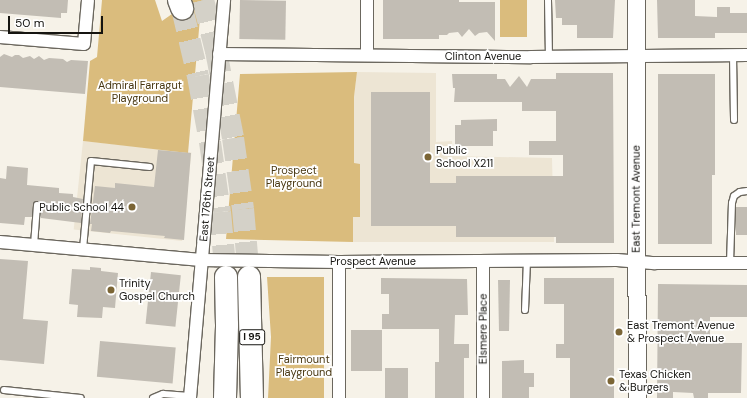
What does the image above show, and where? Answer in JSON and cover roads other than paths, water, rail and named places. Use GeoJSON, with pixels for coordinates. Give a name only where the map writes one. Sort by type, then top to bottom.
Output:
{"type":"FeatureCollection","features":[{"type":"Feature","properties":{"kind":"highway","name":"I 95"},"geometry":{"type":"LineString","coordinates":[[225,398],[227,324],[226,277]]}},
{"type":"Feature","properties":{"kind":"highway","name":"I 95"},"geometry":{"type":"LineString","coordinates":[[249,277],[252,398]]}},
{"type":"Feature","properties":{"kind":"main road","name":"East Tremont Avenue"},"geometry":{"type":"LineString","coordinates":[[636,0],[637,398]]}},
{"type":"Feature","properties":{"kind":"street"},"geometry":{"type":"LineString","coordinates":[[0,36],[84,44],[88,0]]}},
{"type":"Feature","properties":{"kind":"street","name":"East 176th Street"},"geometry":{"type":"LineString","coordinates":[[190,397],[224,0]]}},
{"type":"Feature","properties":{"kind":"street"},"geometry":{"type":"LineString","coordinates":[[367,0],[367,55]]}},
{"type":"Feature","properties":{"kind":"street","name":"Clinton Avenue"},"geometry":{"type":"LineString","coordinates":[[219,54],[549,57],[747,55]]}},
{"type":"Feature","properties":{"kind":"street","name":"Prospect Avenue"},"geometry":{"type":"LineString","coordinates":[[0,242],[202,260],[340,262],[483,260],[527,262],[636,261],[747,264]]}},
{"type":"Feature","properties":{"kind":"street","name":"Elsmere Place"},"geometry":{"type":"LineString","coordinates":[[483,260],[483,398]]}},
{"type":"Feature","properties":{"kind":"street"},"geometry":{"type":"LineString","coordinates":[[339,398],[340,262]]}},
{"type":"Feature","properties":{"kind":"lane"},"geometry":{"type":"LineString","coordinates":[[548,0],[549,57]]}},
{"type":"Feature","properties":{"kind":"lane"},"geometry":{"type":"LineString","coordinates":[[733,55],[734,120]]}},
{"type":"Feature","properties":{"kind":"lane"},"geometry":{"type":"LineString","coordinates":[[83,249],[91,161],[150,167]]}},
{"type":"Feature","properties":{"kind":"lane"},"geometry":{"type":"LineString","coordinates":[[730,263],[732,203],[734,196],[740,192],[747,191]]}},
{"type":"Feature","properties":{"kind":"lane"},"geometry":{"type":"LineString","coordinates":[[34,245],[37,206]]}},
{"type":"Feature","properties":{"kind":"lane"},"geometry":{"type":"LineString","coordinates":[[526,310],[527,262]]}},
{"type":"Feature","properties":{"kind":"lane"},"geometry":{"type":"LineString","coordinates":[[4,390],[81,398]]}},
{"type":"Feature","properties":{"kind":"lane"},"geometry":{"type":"LineString","coordinates":[[153,398],[163,394],[190,397]]}},
{"type":"Feature","properties":{"kind":"tunnel"},"geometry":{"type":"LineString","coordinates":[[203,0],[216,51],[233,138],[243,209],[249,277]]}},
{"type":"Feature","properties":{"kind":"tunnel"},"geometry":{"type":"LineString","coordinates":[[182,8],[198,76],[210,142],[220,212],[226,277]]}},
{"type":"Feature","properties":{"kind":"place","name":"Public School X211"},"geometry":{"type":"Point","coordinates":[428,157]}},
{"type":"Feature","properties":{"kind":"place","name":"Public School 44"},"geometry":{"type":"Point","coordinates":[132,207]}},
{"type":"Feature","properties":{"kind":"place","name":"Trinity Gospel Church"},"geometry":{"type":"Point","coordinates":[111,290]}},
{"type":"Feature","properties":{"kind":"place","name":"East Tremont Avenue & Prospect Avenue"},"geometry":{"type":"Point","coordinates":[619,332]}},
{"type":"Feature","properties":{"kind":"place","name":"Texas Chicken & Burgers"},"geometry":{"type":"Point","coordinates":[611,381]}},
{"type":"Feature","properties":{"kind":"park label","name":"Admiral Farragut Playground"},"geometry":{"type":"Point","coordinates":[140,92]}},
{"type":"Feature","properties":{"kind":"park label","name":"Prospect Playground"},"geometry":{"type":"Point","coordinates":[294,177]}},
{"type":"Feature","properties":{"kind":"park label","name":"Fairmount Playground"},"geometry":{"type":"Point","coordinates":[304,366]}}]}
